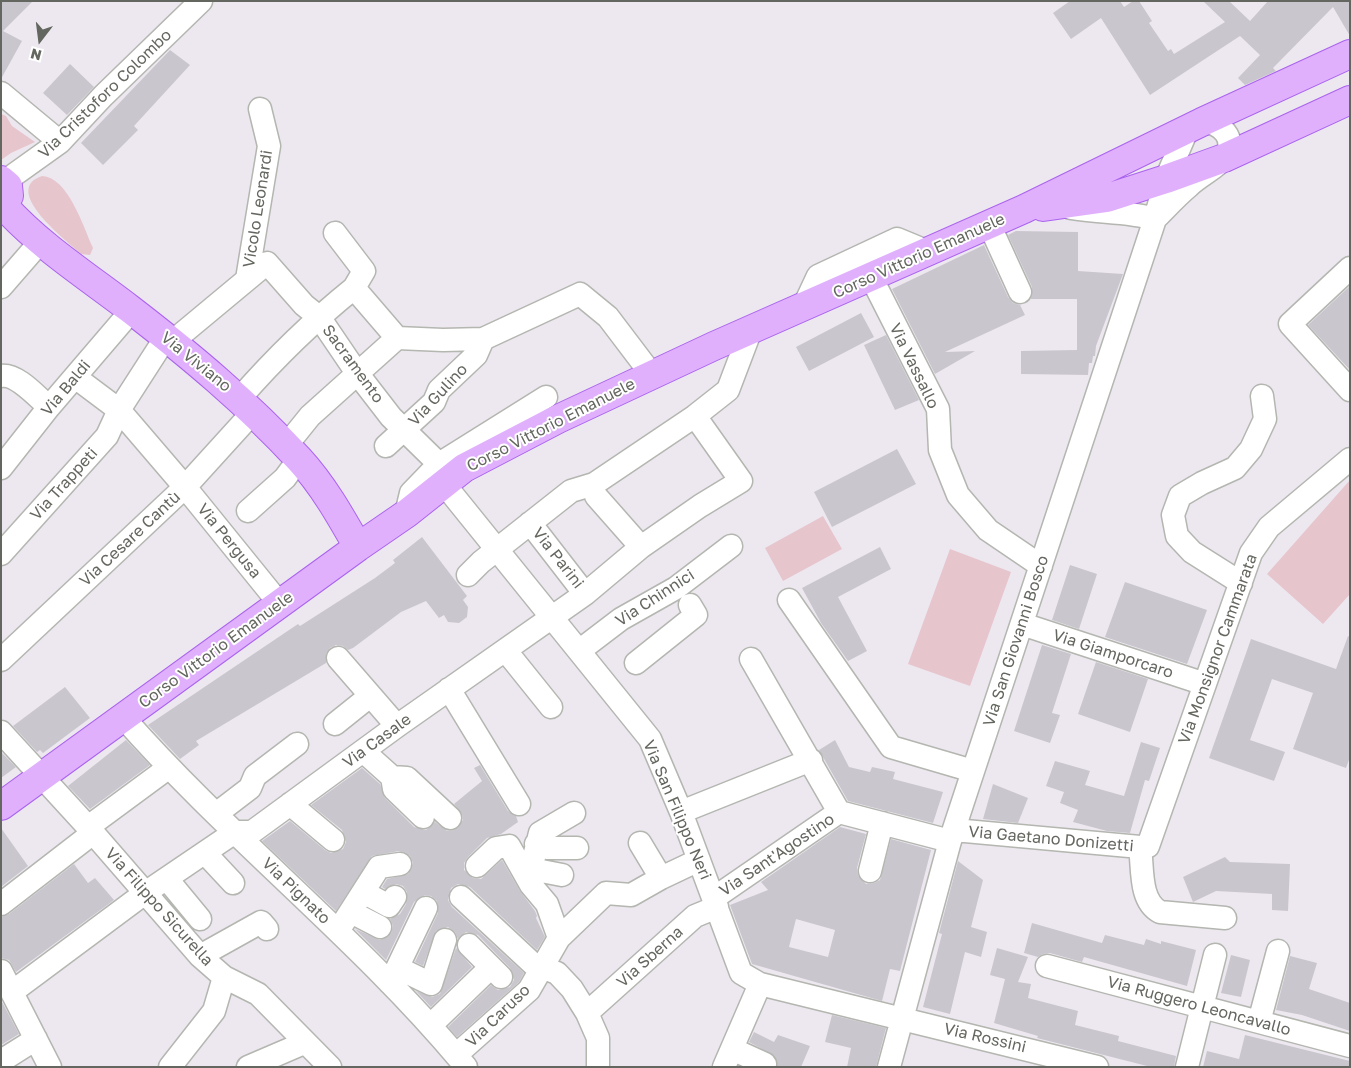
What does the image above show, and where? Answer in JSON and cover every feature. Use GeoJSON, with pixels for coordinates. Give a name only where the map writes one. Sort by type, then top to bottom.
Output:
{"type":"FeatureCollection","features":[{"type":"Feature","properties":{"kind":"main road"},"geometry":{"type":"LineString","coordinates":[[1024,209],[1195,125],[1350,54]]}},
{"type":"Feature","properties":{"kind":"main road"},"geometry":{"type":"LineString","coordinates":[[1024,209],[1107,198],[1166,179],[1224,158],[1350,100]]}},
{"type":"Feature","properties":{"kind":"main road","name":"Via Viviano"},"geometry":{"type":"LineString","coordinates":[[3,194],[19,222],[41,241],[169,339],[247,404],[292,453],[335,507],[358,547]]}},
{"type":"Feature","properties":{"kind":"main road","name":"Corso Vittorio Emanuele"},"geometry":{"type":"LineString","coordinates":[[1,806],[406,514],[441,474],[464,468],[541,428],[652,375],[926,251],[1024,209]]}},
{"type":"Feature","properties":{"kind":"street","name":"Via Cristoforo Colombo"},"geometry":{"type":"LineString","coordinates":[[3,194],[60,142],[103,96],[201,1]]}},
{"type":"Feature","properties":{"kind":"street"},"geometry":{"type":"LineString","coordinates":[[1,93],[60,142]]}},
{"type":"Feature","properties":{"kind":"street","name":"Vicolo Leonardi"},"geometry":{"type":"LineString","coordinates":[[247,279],[269,146],[260,110]]}},
{"type":"Feature","properties":{"kind":"street"},"geometry":{"type":"LineString","coordinates":[[1058,205],[1096,213],[1142,215],[1155,219],[1189,186],[1224,158],[1229,148],[1228,137],[1222,127],[1213,122],[1195,125]]}},
{"type":"Feature","properties":{"kind":"street","name":"Via San Giovanni Bosco"},"geometry":{"type":"LineString","coordinates":[[889,1067],[952,835],[1155,219],[1166,179],[1195,125]]}},
{"type":"Feature","properties":{"kind":"street"},"geometry":{"type":"LineString","coordinates":[[989,224],[1020,292]]}},
{"type":"Feature","properties":{"kind":"street"},"geometry":{"type":"LineString","coordinates":[[335,233],[364,271],[354,288],[397,338]]}},
{"type":"Feature","properties":{"kind":"street"},"geometry":{"type":"LineString","coordinates":[[803,308],[818,276],[897,239],[926,251]]}},
{"type":"Feature","properties":{"kind":"street"},"geometry":{"type":"LineString","coordinates":[[1,287],[41,241]]}},
{"type":"Feature","properties":{"kind":"street","name":"Via Trappeti"},"geometry":{"type":"LineString","coordinates":[[1,554],[107,436],[119,410],[169,339],[267,263]]}},
{"type":"Feature","properties":{"kind":"street","name":"Sacramento"},"geometry":{"type":"LineString","coordinates":[[267,263],[304,305],[318,316],[357,373],[441,474]]}},
{"type":"Feature","properties":{"kind":"street"},"geometry":{"type":"LineString","coordinates":[[1350,268],[1290,324],[1350,390]]}},
{"type":"Feature","properties":{"kind":"street","name":"Via Vassallo"},"geometry":{"type":"LineString","coordinates":[[871,277],[938,409],[940,450],[958,494],[988,530],[1041,566]]}},
{"type":"Feature","properties":{"kind":"street","name":"Via Cesare Cantù"},"geometry":{"type":"LineString","coordinates":[[1,660],[186,487],[247,404],[318,316],[354,288]]}},
{"type":"Feature","properties":{"kind":"street"},"geometry":{"type":"LineString","coordinates":[[248,511],[285,478],[292,453],[310,416],[397,338],[483,339],[580,294],[608,318],[652,375]]}},
{"type":"Feature","properties":{"kind":"street","name":"Via Baldi"},"geometry":{"type":"LineString","coordinates":[[1,468],[49,407],[132,310]]}},
{"type":"Feature","properties":{"kind":"street"},"geometry":{"type":"LineString","coordinates":[[468,575],[530,522],[571,491],[594,484],[695,416],[728,390],[750,332]]}},
{"type":"Feature","properties":{"kind":"street","name":"Via Gulino"},"geometry":{"type":"LineString","coordinates":[[386,446],[434,402],[439,390],[476,355],[483,339]]}},
{"type":"Feature","properties":{"kind":"street"},"geometry":{"type":"LineString","coordinates":[[1,376],[6,375],[18,381],[49,407]]}},
{"type":"Feature","properties":{"kind":"street","name":"Via Pergusa"},"geometry":{"type":"LineString","coordinates":[[75,377],[119,410],[186,487],[279,604]]}},
{"type":"Feature","properties":{"kind":"street"},"geometry":{"type":"LineString","coordinates":[[1241,582],[1192,552],[1178,536],[1173,515],[1180,496],[1202,483],[1235,468],[1251,449],[1264,419],[1262,396]]}},
{"type":"Feature","properties":{"kind":"street"},"geometry":{"type":"LineString","coordinates":[[441,474],[546,397]]}},
{"type":"Feature","properties":{"kind":"street","name":"Via Casale"},"geometry":{"type":"LineString","coordinates":[[12,992],[145,893],[235,832],[252,832],[397,726],[551,619],[585,594],[641,547],[740,481],[695,416]]}},
{"type":"Feature","properties":{"kind":"street","name":"Via Monsignor Cammarata"},"geometry":{"type":"LineString","coordinates":[[1144,846],[1205,684],[1251,553],[1270,527],[1350,459]]}},
{"type":"Feature","properties":{"kind":"street","name":"Via San Filippo Neri"},"geometry":{"type":"LineString","coordinates":[[441,474],[496,550],[650,739],[681,812],[741,973],[760,984],[901,1018]]}},
{"type":"Feature","properties":{"kind":"street"},"geometry":{"type":"LineString","coordinates":[[596,496],[641,547]]}},
{"type":"Feature","properties":{"kind":"street","name":"Via Parini"},"geometry":{"type":"LineString","coordinates":[[530,522],[585,594]]}},
{"type":"Feature","properties":{"kind":"street","name":"Via Chinnici"},"geometry":{"type":"LineString","coordinates":[[579,651],[621,619],[676,588],[731,546]]}},
{"type":"Feature","properties":{"kind":"street"},"geometry":{"type":"LineString","coordinates":[[789,600],[891,748],[973,771]]}},
{"type":"Feature","properties":{"kind":"street"},"geometry":{"type":"LineString","coordinates":[[636,663],[696,614],[690,605]]}},
{"type":"Feature","properties":{"kind":"street","name":"Via Giamporcaro"},"geometry":{"type":"LineString","coordinates":[[1022,624],[1205,684]]}},
{"type":"Feature","properties":{"kind":"street"},"geometry":{"type":"LineString","coordinates":[[506,651],[551,707]]}},
{"type":"Feature","properties":{"kind":"street"},"geometry":{"type":"LineString","coordinates":[[338,658],[397,726]]}},
{"type":"Feature","properties":{"kind":"street"},"geometry":{"type":"LineString","coordinates":[[751,659],[811,760],[839,812]]}},
{"type":"Feature","properties":{"kind":"street"},"geometry":{"type":"LineString","coordinates":[[450,689],[519,804]]}},
{"type":"Feature","properties":{"kind":"street"},"geometry":{"type":"LineString","coordinates":[[335,724],[370,696]]}},
{"type":"Feature","properties":{"kind":"street","name":"Via Pignato"},"geometry":{"type":"LineString","coordinates":[[123,717],[168,768],[304,901],[338,931],[394,975],[431,1025],[461,1061]]}},
{"type":"Feature","properties":{"kind":"street","name":"Via Filippo Sicurella"},"geometry":{"type":"LineString","coordinates":[[1,732],[41,778],[91,830],[200,956],[224,977],[258,994],[304,1043],[330,1067]]}},
{"type":"Feature","properties":{"kind":"street"},"geometry":{"type":"LineString","coordinates":[[216,814],[250,788],[255,776],[297,744]]}},
{"type":"Feature","properties":{"kind":"street"},"geometry":{"type":"LineString","coordinates":[[363,751],[392,777],[407,778],[450,818]]}},
{"type":"Feature","properties":{"kind":"street"},"geometry":{"type":"LineString","coordinates":[[681,812],[811,760]]}},
{"type":"Feature","properties":{"kind":"street"},"geometry":{"type":"LineString","coordinates":[[1,904],[168,768]]}},
{"type":"Feature","properties":{"kind":"street"},"geometry":{"type":"LineString","coordinates":[[392,777],[394,789],[423,817]]}},
{"type":"Feature","properties":{"kind":"street"},"geometry":{"type":"LineString","coordinates":[[290,804],[333,840]]}},
{"type":"Feature","properties":{"kind":"street","name":"Via Gaetano Donizetti"},"geometry":{"type":"LineString","coordinates":[[839,812],[882,823],[952,835],[1144,846]]}},
{"type":"Feature","properties":{"kind":"street","name":"Via Sant'Agostino"},"geometry":{"type":"LineString","coordinates":[[716,902],[839,812]]}},
{"type":"Feature","properties":{"kind":"street"},"geometry":{"type":"LineString","coordinates":[[531,877],[536,844],[540,833],[574,813]]}},
{"type":"Feature","properties":{"kind":"street"},"geometry":{"type":"LineString","coordinates":[[870,871],[882,823]]}},
{"type":"Feature","properties":{"kind":"street"},"geometry":{"type":"LineString","coordinates":[[640,843],[660,878]]}},
{"type":"Feature","properties":{"kind":"street"},"geometry":{"type":"LineString","coordinates":[[536,844],[548,848],[577,848]]}},
{"type":"Feature","properties":{"kind":"street"},"geometry":{"type":"LineString","coordinates":[[477,866],[496,848],[509,846],[547,904],[559,938]]}},
{"type":"Feature","properties":{"kind":"street"},"geometry":{"type":"LineString","coordinates":[[1144,846],[1145,895],[1152,908],[1160,912],[1225,918]]}},
{"type":"Feature","properties":{"kind":"street"},"geometry":{"type":"LineString","coordinates":[[205,853],[233,884]]}},
{"type":"Feature","properties":{"kind":"street","name":"Via Caruso"},"geometry":{"type":"LineString","coordinates":[[461,1061],[549,971],[559,938],[606,893],[632,894],[660,878],[699,860]]}},
{"type":"Feature","properties":{"kind":"street"},"geometry":{"type":"LineString","coordinates":[[338,931],[380,868],[400,864]]}},
{"type":"Feature","properties":{"kind":"street"},"geometry":{"type":"LineString","coordinates":[[531,877],[562,875]]}},
{"type":"Feature","properties":{"kind":"street"},"geometry":{"type":"LineString","coordinates":[[167,878],[200,918]]}},
{"type":"Feature","properties":{"kind":"street"},"geometry":{"type":"LineString","coordinates":[[364,892],[389,906],[395,897]]}},
{"type":"Feature","properties":{"kind":"street"},"geometry":{"type":"LineString","coordinates":[[461,897],[532,964],[549,971],[572,989],[587,1013],[598,1038],[598,1067]]}},
{"type":"Feature","properties":{"kind":"street","name":"Via Sberna"},"geometry":{"type":"LineString","coordinates":[[587,1013],[695,916],[716,902]]}},
{"type":"Feature","properties":{"kind":"street"},"geometry":{"type":"LineString","coordinates":[[426,908],[394,975],[431,984],[444,940]]}},
{"type":"Feature","properties":{"kind":"street"},"geometry":{"type":"LineString","coordinates":[[351,912],[380,927]]}},
{"type":"Feature","properties":{"kind":"street"},"geometry":{"type":"LineString","coordinates":[[200,956],[262,922],[267,928]]}},
{"type":"Feature","properties":{"kind":"street"},"geometry":{"type":"LineString","coordinates":[[431,1025],[495,973],[468,945]]}},
{"type":"Feature","properties":{"kind":"street"},"geometry":{"type":"LineString","coordinates":[[1259,1022],[1278,951]]}},
{"type":"Feature","properties":{"kind":"street"},"geometry":{"type":"LineString","coordinates":[[1187,1067],[1215,955]]}},
{"type":"Feature","properties":{"kind":"street","name":"Via Ruggero Leoncavallo"},"geometry":{"type":"LineString","coordinates":[[1048,966],[1350,1046]]}},
{"type":"Feature","properties":{"kind":"street"},"geometry":{"type":"LineString","coordinates":[[1,971],[50,1067]]}},
{"type":"Feature","properties":{"kind":"street"},"geometry":{"type":"LineString","coordinates":[[170,1067],[214,1011],[224,977]]}},
{"type":"Feature","properties":{"kind":"street"},"geometry":{"type":"LineString","coordinates":[[760,984],[728,1058],[765,1064]]}},
{"type":"Feature","properties":{"kind":"street","name":"Via Rossini"},"geometry":{"type":"LineString","coordinates":[[901,1018],[1036,1059],[1097,1067]]}},
{"type":"Feature","properties":{"kind":"street"},"geometry":{"type":"LineString","coordinates":[[1,1062],[36,1039]]}},
{"type":"Feature","properties":{"kind":"street"},"geometry":{"type":"LineString","coordinates":[[248,1067],[304,1043]]}},
{"type":"Feature","properties":{"kind":"shaded area"},"geometry":{"type":"Polygon","coordinates":[[[1,114],[6,116],[12,126],[35,142],[11,153],[1,160],[1,114]]]}},
{"type":"Feature","properties":{"kind":"shaded area"},"geometry":{"type":"Polygon","coordinates":[[[42,176],[51,178],[60,185],[74,204],[93,248],[90,255],[81,254],[63,238],[51,227],[32,203],[28,192],[31,183],[42,176]]]}},
{"type":"Feature","properties":{"kind":"shaded area"},"geometry":{"type":"Polygon","coordinates":[[[1350,480],[1350,594],[1323,624],[1267,574],[1350,480]]]}},
{"type":"Feature","properties":{"kind":"shaded area"},"geometry":{"type":"Polygon","coordinates":[[[823,516],[842,549],[783,581],[765,548],[823,516]]]}},
{"type":"Feature","properties":{"kind":"shaded area"},"geometry":{"type":"Polygon","coordinates":[[[950,549],[1011,572],[970,686],[908,664],[950,549]]]}},
{"type":"Feature","properties":{"kind":"building"},"geometry":{"type":"Polygon","coordinates":[[[1,1],[33,1],[3,31],[22,41],[1,79],[1,1]]]}},
{"type":"Feature","properties":{"kind":"building"},"geometry":{"type":"Polygon","coordinates":[[[1070,1],[1120,1],[1124,7],[1133,1],[1139,1],[1152,21],[1149,23],[1168,51],[1171,49],[1174,54],[1225,22],[1203,1],[1229,1],[1250,21],[1268,1],[1350,1],[1350,36],[1333,7],[1273,68],[1276,71],[1245,85],[1238,78],[1260,55],[1240,36],[1150,95],[1101,18],[1071,39],[1053,13],[1070,1]]]}},
{"type":"Feature","properties":{"kind":"building"},"geometry":{"type":"Polygon","coordinates":[[[170,50],[190,65],[134,126],[138,130],[103,165],[81,143],[170,50]]]}},
{"type":"Feature","properties":{"kind":"building"},"geometry":{"type":"Polygon","coordinates":[[[70,64],[94,87],[67,115],[43,93],[70,64]]]}},
{"type":"Feature","properties":{"kind":"building"},"geometry":{"type":"Polygon","coordinates":[[[1016,231],[1078,232],[1078,271],[1123,274],[1096,346],[1095,356],[1093,356],[1092,363],[1089,363],[1088,375],[1021,374],[1021,351],[1077,350],[1077,299],[1031,299],[1032,287],[1008,235],[1016,231]]]}},
{"type":"Feature","properties":{"kind":"building"},"geometry":{"type":"Polygon","coordinates":[[[984,245],[1008,297],[1013,303],[1020,305],[1025,315],[945,352],[975,351],[935,374],[892,289],[984,245]]]}},
{"type":"Feature","properties":{"kind":"building"},"geometry":{"type":"Polygon","coordinates":[[[1350,286],[1350,370],[1308,325],[1350,286]]]}},
{"type":"Feature","properties":{"kind":"building"},"geometry":{"type":"Polygon","coordinates":[[[861,313],[874,337],[809,371],[796,347],[861,313]]]}},
{"type":"Feature","properties":{"kind":"building"},"geometry":{"type":"Polygon","coordinates":[[[886,335],[919,400],[895,410],[864,345],[886,335]]]}},
{"type":"Feature","properties":{"kind":"building"},"geometry":{"type":"Polygon","coordinates":[[[897,449],[916,484],[832,527],[814,492],[897,449]]]}},
{"type":"Feature","properties":{"kind":"building"},"geometry":{"type":"Polygon","coordinates":[[[422,537],[467,596],[463,600],[468,607],[467,617],[459,623],[448,622],[444,615],[439,618],[426,601],[401,612],[353,648],[348,650],[343,646],[336,645],[330,648],[326,654],[326,663],[196,741],[199,745],[180,759],[148,725],[298,624],[300,626],[375,578],[395,563],[393,560],[422,537]]]}},
{"type":"Feature","properties":{"kind":"building"},"geometry":{"type":"Polygon","coordinates":[[[880,547],[891,569],[838,597],[867,651],[848,661],[821,623],[802,588],[880,547]]]}},
{"type":"Feature","properties":{"kind":"building"},"geometry":{"type":"Polygon","coordinates":[[[1070,565],[1097,574],[1079,629],[1052,620],[1070,565]]]}},
{"type":"Feature","properties":{"kind":"building"},"geometry":{"type":"Polygon","coordinates":[[[1125,582],[1207,610],[1187,664],[1105,637],[1125,582]]]}},
{"type":"Feature","properties":{"kind":"building"},"geometry":{"type":"Polygon","coordinates":[[[1348,636],[1350,637],[1350,757],[1346,768],[1293,749],[1313,693],[1272,679],[1250,740],[1285,752],[1274,781],[1209,758],[1251,639],[1336,669],[1348,636]]]}},
{"type":"Feature","properties":{"kind":"building"},"geometry":{"type":"Polygon","coordinates":[[[1042,645],[1071,654],[1052,713],[1060,715],[1050,743],[1014,731],[1042,645]]]}},
{"type":"Feature","properties":{"kind":"building"},"geometry":{"type":"Polygon","coordinates":[[[1096,662],[1148,679],[1130,732],[1078,714],[1096,662]]]}},
{"type":"Feature","properties":{"kind":"building"},"geometry":{"type":"Polygon","coordinates":[[[65,687],[90,718],[43,753],[40,750],[37,752],[13,726],[65,687]]]}},
{"type":"Feature","properties":{"kind":"building"},"geometry":{"type":"Polygon","coordinates":[[[126,740],[150,765],[90,809],[68,786],[126,740]]]}},
{"type":"Feature","properties":{"kind":"building"},"geometry":{"type":"Polygon","coordinates":[[[835,740],[849,767],[870,772],[872,767],[895,772],[893,779],[943,792],[933,823],[848,801],[819,750],[835,740]]]}},
{"type":"Feature","properties":{"kind":"building"},"geometry":{"type":"Polygon","coordinates":[[[1141,742],[1160,748],[1149,781],[1145,780],[1130,833],[1107,831],[1073,822],[1078,810],[1060,803],[1064,792],[1046,786],[1055,761],[1090,771],[1085,785],[1124,796],[1141,742]]]}},
{"type":"Feature","properties":{"kind":"building"},"geometry":{"type":"Polygon","coordinates":[[[1,752],[16,767],[1,778],[1,752]]]}},
{"type":"Feature","properties":{"kind":"building"},"geometry":{"type":"Polygon","coordinates":[[[480,765],[508,811],[516,816],[518,822],[501,834],[487,838],[468,857],[464,863],[464,870],[473,878],[481,879],[502,860],[520,891],[535,911],[536,918],[545,937],[537,950],[470,887],[458,884],[451,888],[448,900],[452,907],[524,973],[519,982],[457,1037],[448,1027],[491,985],[498,990],[510,987],[514,980],[510,968],[478,935],[466,932],[458,939],[455,932],[448,927],[436,931],[423,966],[415,962],[438,913],[437,901],[431,896],[425,895],[414,902],[386,960],[355,929],[380,940],[391,933],[393,926],[390,919],[400,914],[406,904],[407,892],[403,886],[396,884],[385,889],[382,887],[387,879],[408,874],[413,863],[410,856],[399,851],[372,856],[336,911],[262,841],[290,821],[325,850],[331,853],[343,849],[346,842],[342,830],[311,805],[362,768],[380,784],[385,798],[414,827],[426,830],[435,822],[447,831],[454,830],[463,820],[462,814],[454,804],[482,781],[474,768],[480,765]]]}},
{"type":"Feature","properties":{"kind":"building"},"geometry":{"type":"Polygon","coordinates":[[[993,784],[1028,798],[1018,823],[983,819],[993,784]]]}},
{"type":"Feature","properties":{"kind":"building"},"geometry":{"type":"Polygon","coordinates":[[[840,827],[866,834],[857,868],[858,875],[866,884],[880,880],[891,839],[931,850],[900,971],[890,969],[882,1001],[752,964],[730,905],[768,890],[761,882],[840,827]],[[796,919],[789,947],[828,957],[835,930],[796,919]]]}},
{"type":"Feature","properties":{"kind":"building"},"geometry":{"type":"Polygon","coordinates":[[[1,828],[28,866],[1,887],[1,828]]]}},
{"type":"Feature","properties":{"kind":"building"},"geometry":{"type":"Polygon","coordinates":[[[1225,857],[1230,862],[1290,864],[1288,911],[1272,910],[1272,894],[1216,891],[1193,902],[1183,877],[1225,857]]]}},
{"type":"Feature","properties":{"kind":"building"},"geometry":{"type":"Polygon","coordinates":[[[958,861],[983,880],[971,927],[987,932],[981,957],[965,952],[950,1014],[923,1007],[942,934],[939,933],[958,861]]]}},
{"type":"Feature","properties":{"kind":"building"},"geometry":{"type":"Polygon","coordinates":[[[74,864],[88,883],[95,878],[114,900],[16,972],[9,960],[1,958],[1,917],[9,914],[74,864]]]}},
{"type":"Feature","properties":{"kind":"building"},"geometry":{"type":"Polygon","coordinates":[[[1032,923],[1102,943],[1105,935],[1144,945],[1146,939],[1161,944],[1161,941],[1196,950],[1187,986],[1084,957],[1082,962],[1050,953],[1038,957],[1024,953],[1032,923]]]}},
{"type":"Feature","properties":{"kind":"building"},"geometry":{"type":"Polygon","coordinates":[[[456,948],[472,967],[431,1007],[416,991],[432,997],[440,994],[456,948]]]}},
{"type":"Feature","properties":{"kind":"building"},"geometry":{"type":"Polygon","coordinates":[[[997,948],[1028,957],[1018,982],[1031,984],[1028,998],[1078,1011],[1075,1025],[1119,1036],[1118,1041],[1176,1056],[1174,1067],[1151,1067],[1037,1038],[1038,1036],[994,1023],[1005,979],[990,975],[997,948]]]}},
{"type":"Feature","properties":{"kind":"building"},"geometry":{"type":"Polygon","coordinates":[[[1231,955],[1250,960],[1241,997],[1221,993],[1231,955]]]}},
{"type":"Feature","properties":{"kind":"building"},"geometry":{"type":"Polygon","coordinates":[[[1290,956],[1317,963],[1309,989],[1350,1003],[1350,1031],[1302,1015],[1276,1010],[1290,956]]]}},
{"type":"Feature","properties":{"kind":"building"},"geometry":{"type":"Polygon","coordinates":[[[1,1000],[19,1034],[1,1045],[1,1000]]]}},
{"type":"Feature","properties":{"kind":"building"},"geometry":{"type":"Polygon","coordinates":[[[832,1015],[886,1028],[876,1067],[847,1067],[851,1048],[825,1042],[832,1015]]]}},
{"type":"Feature","properties":{"kind":"building"},"geometry":{"type":"Polygon","coordinates":[[[754,1032],[774,1042],[778,1035],[810,1046],[801,1067],[777,1067],[775,1056],[749,1042],[754,1032]]]}},
{"type":"Feature","properties":{"kind":"building"},"geometry":{"type":"Polygon","coordinates":[[[1245,1035],[1350,1061],[1350,1067],[1203,1067],[1207,1051],[1239,1059],[1245,1035]]]}}]}
